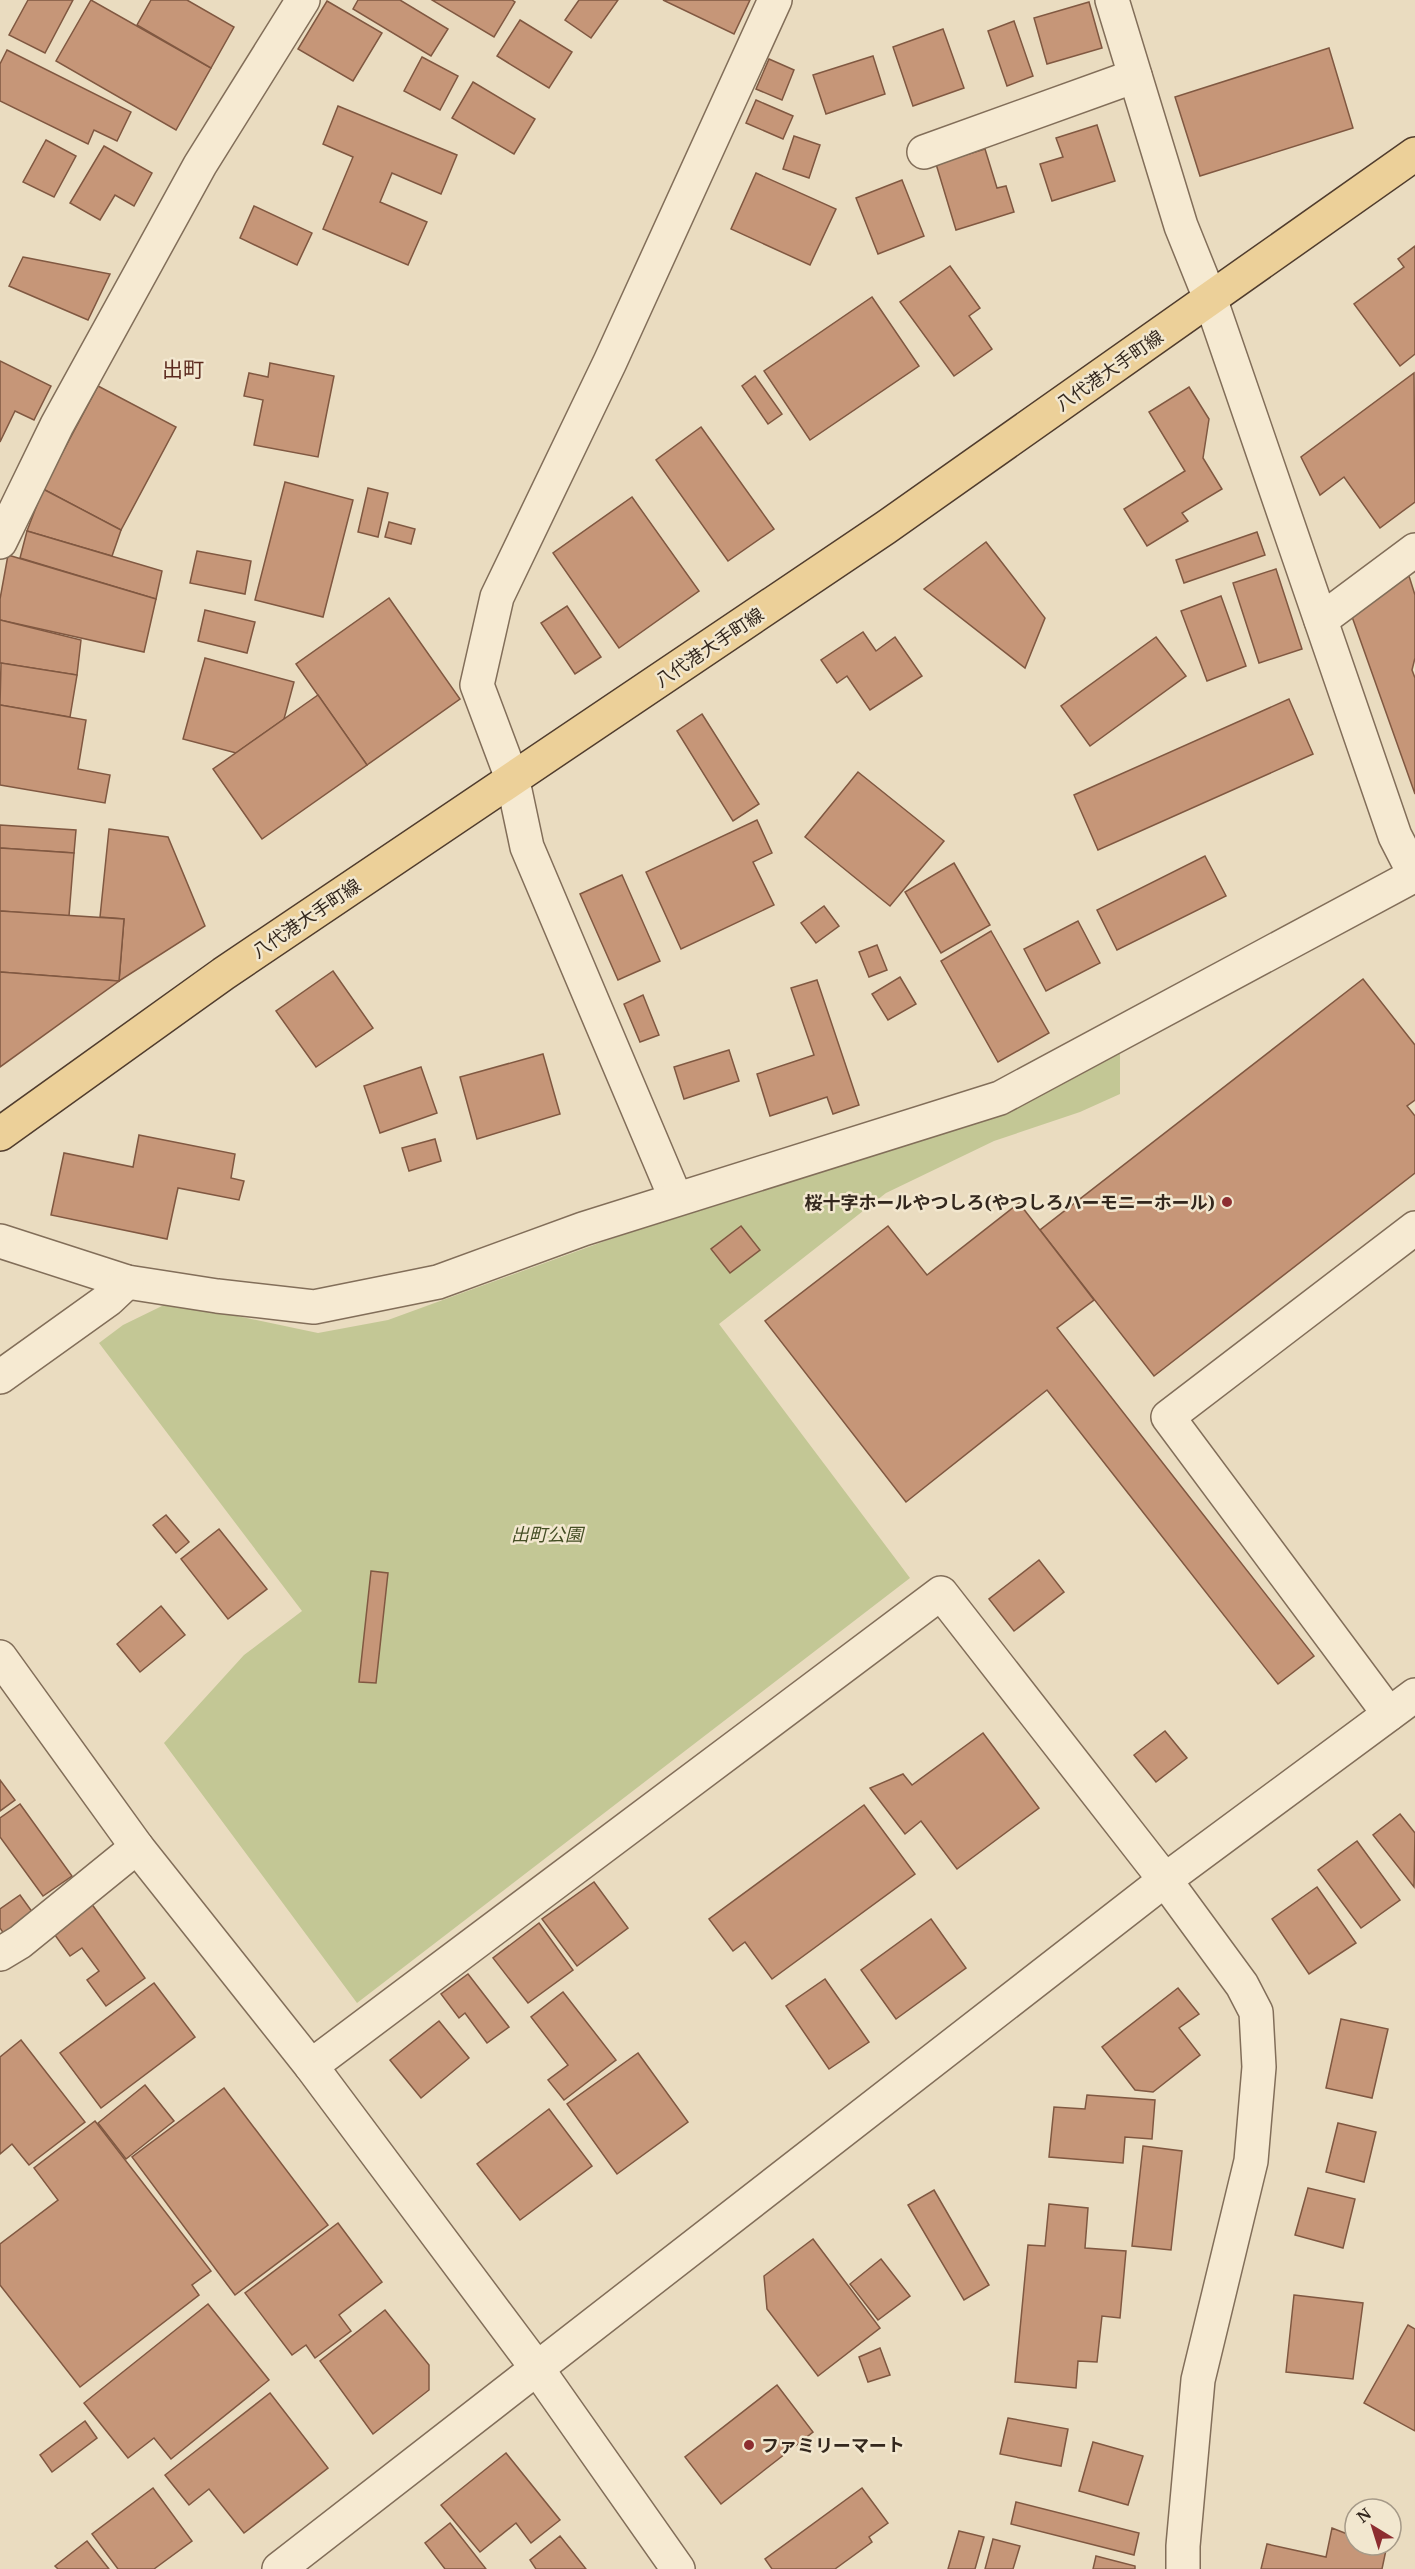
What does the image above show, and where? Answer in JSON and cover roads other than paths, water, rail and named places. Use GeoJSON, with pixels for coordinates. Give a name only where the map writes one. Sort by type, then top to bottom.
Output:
{"type":"FeatureCollection","features":[{"type":"Feature","properties":{"kind":"main road","name":"八代港大手町線"},"geometry":{"type":"LineString","coordinates":[[0,1134],[223,974],[513,781],[885,528],[1415,154]]}},
{"type":"Feature","properties":{"kind":"street"},"geometry":{"type":"LineString","coordinates":[[0,542],[57,425],[200,165],[303,0]]}},
{"type":"Feature","properties":{"kind":"street"},"geometry":{"type":"LineString","coordinates":[[676,1199],[527,848],[513,781],[477,685],[497,597],[610,362],[775,0]]}},
{"type":"Feature","properties":{"kind":"street"},"geometry":{"type":"LineString","coordinates":[[0,1241],[127,1282],[217,1296],[314,1307],[438,1282],[583,1229],[1000,1098],[1415,875],[1395,836],[1210,298],[1181,226],[1112,0]]}},
{"type":"Feature","properties":{"kind":"street"},"geometry":{"type":"LineString","coordinates":[[924,152],[1135,76]]}},
{"type":"Feature","properties":{"kind":"street"},"geometry":{"type":"LineString","coordinates":[[1321,620],[1415,550]]}},
{"type":"Feature","properties":{"kind":"street"},"geometry":{"type":"LineString","coordinates":[[279,2569],[1165,1880],[1402,1705],[1168,1417],[1415,1228]]}},
{"type":"Feature","properties":{"kind":"street"},"geometry":{"type":"LineString","coordinates":[[0,1377],[110,1299],[127,1282]]}},
{"type":"Feature","properties":{"kind":"street"},"geometry":{"type":"LineString","coordinates":[[311,2066],[941,1593],[1165,1880],[1242,1985],[1256,2012],[1259,2067],[1251,2161],[1198,2380],[1183,2546],[1183,2569]]}},
{"type":"Feature","properties":{"kind":"street"},"geometry":{"type":"LineString","coordinates":[[0,1656],[137,1847],[311,2066],[536,2367],[678,2569]]}},
{"type":"Feature","properties":{"kind":"street"},"geometry":{"type":"LineString","coordinates":[[0,1954],[20,1942],[137,1847]]}},
{"type":"Feature","properties":{"kind":"place","name":"桜十字ホールやつしろ(やつしろハーモニーホール)"},"geometry":{"type":"Point","coordinates":[1227,1202]}},
{"type":"Feature","properties":{"kind":"place","name":"ファミリーマート"},"geometry":{"type":"Point","coordinates":[749,2445]}},
{"type":"Feature","properties":{"kind":"district","name":"出町"},"geometry":{"type":"Point","coordinates":[183,369]}},
{"type":"Feature","properties":{"kind":"park label","name":"出町公園"},"geometry":{"type":"Point","coordinates":[547,1534]}}]}
